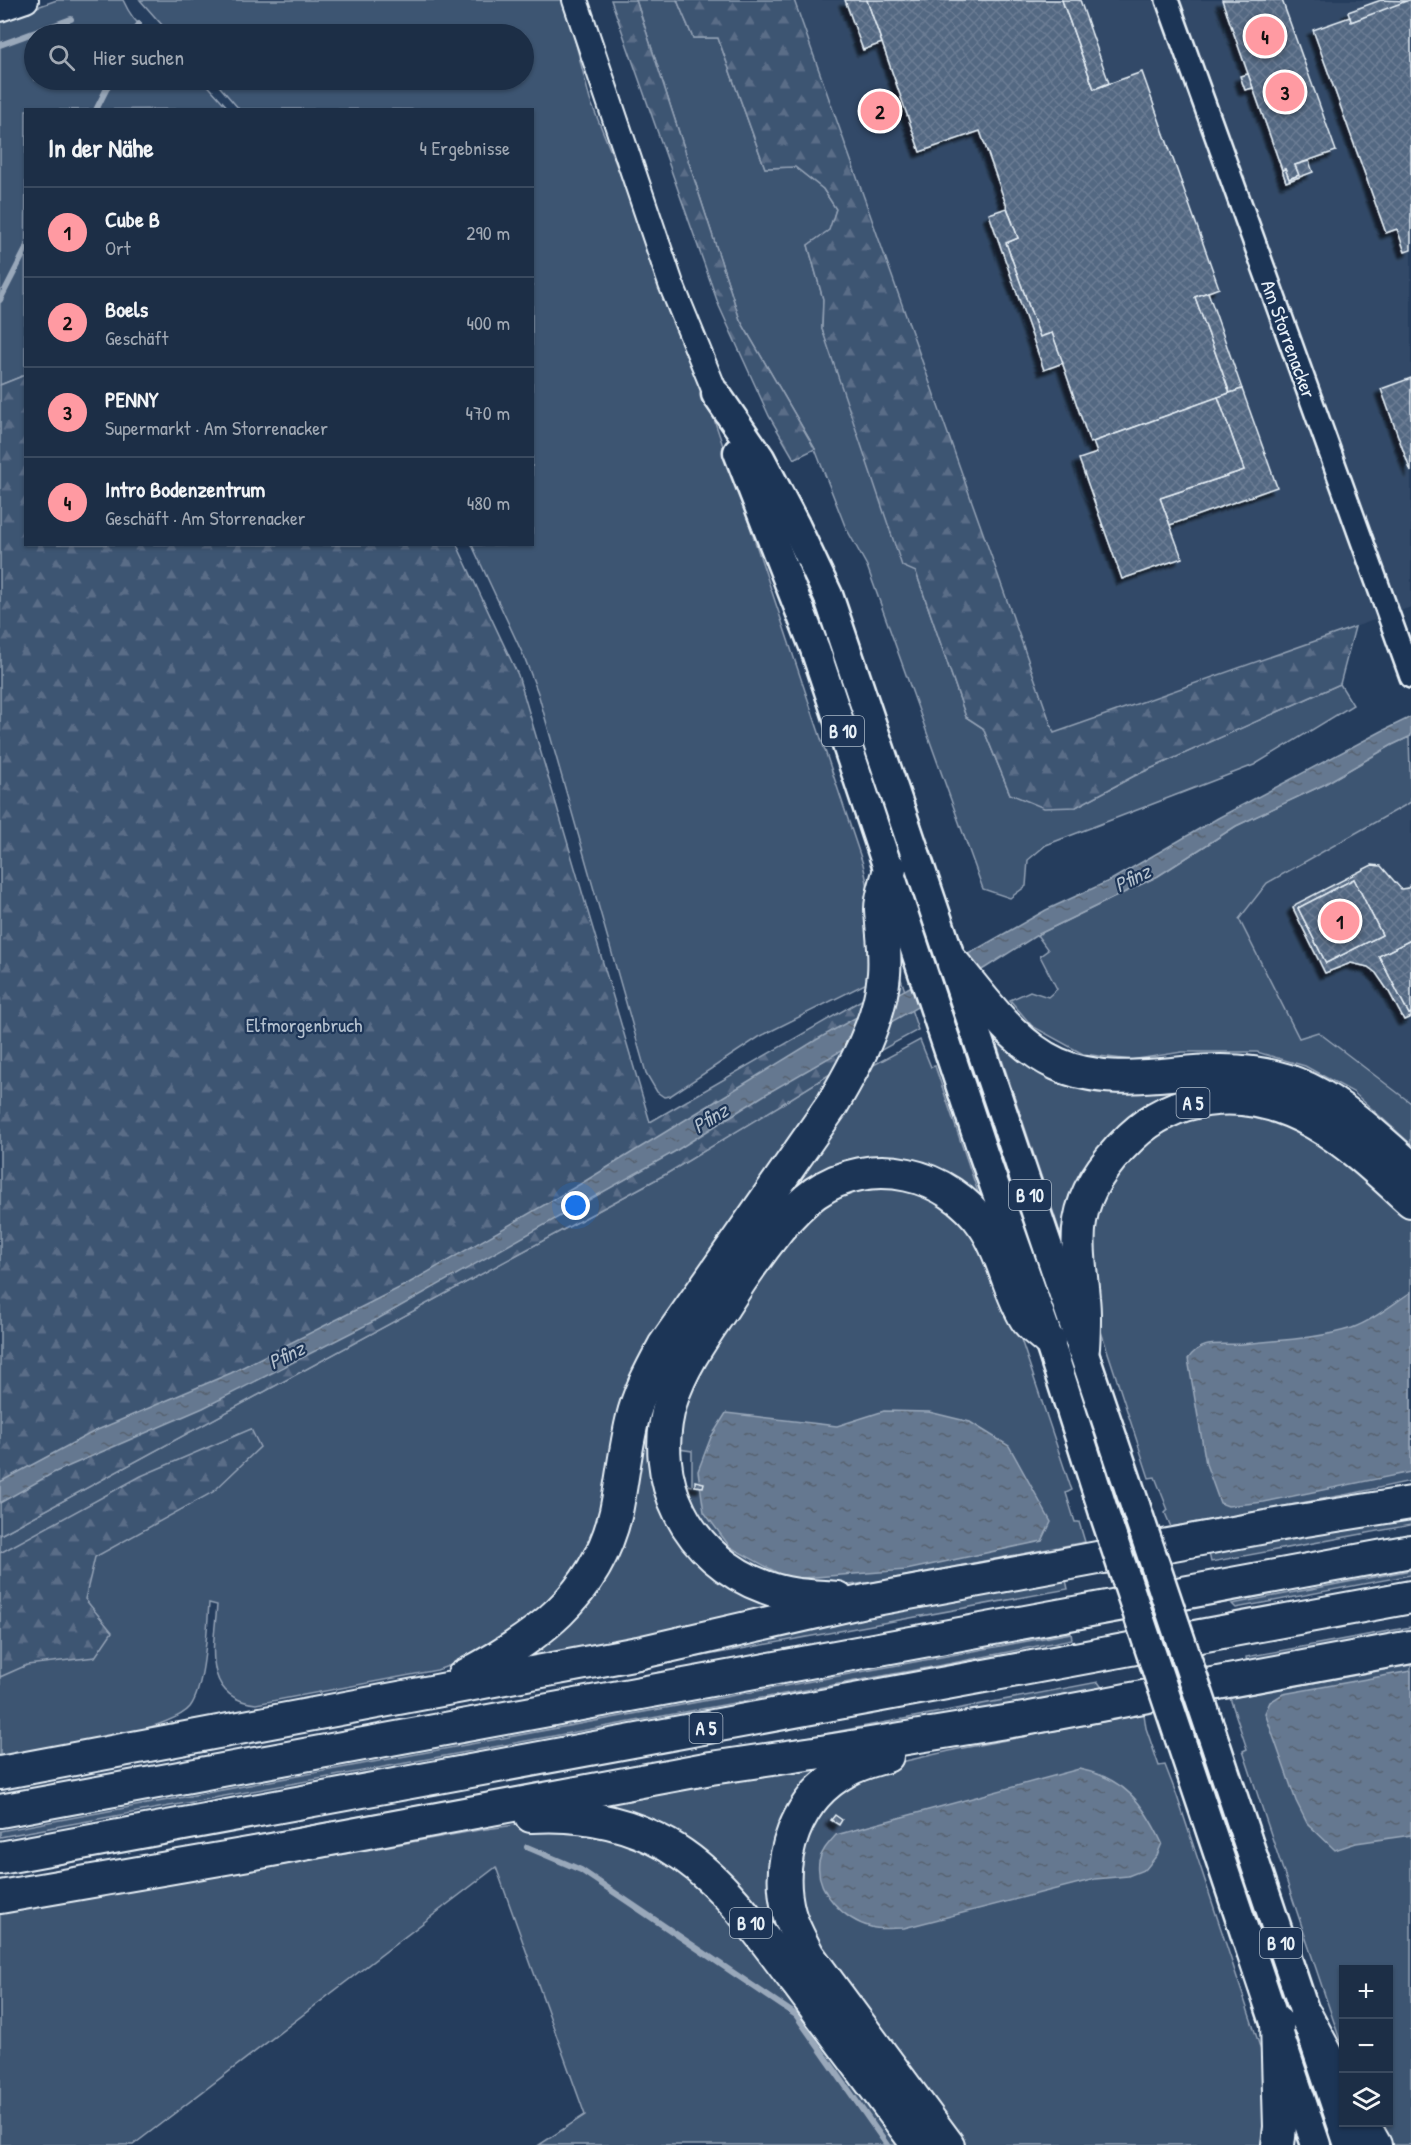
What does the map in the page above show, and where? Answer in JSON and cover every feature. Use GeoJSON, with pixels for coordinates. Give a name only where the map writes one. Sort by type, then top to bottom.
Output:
{"type":"FeatureCollection","features":[{"type":"Feature","properties":{"kind":"highway","name":"B 10"},"geometry":{"type":"LineString","coordinates":[[716,394],[815,649],[1049,1341],[1104,1514],[1179,1736],[1291,2019],[1349,2145]]}},
{"type":"Feature","properties":{"kind":"highway","name":"B 10"},"geometry":{"type":"LineString","coordinates":[[716,394],[760,458],[828,595],[954,964]]}},
{"type":"Feature","properties":{"kind":"highway"},"geometry":{"type":"LineString","coordinates":[[438,1691],[509,1652],[542,1629],[563,1610],[583,1584],[609,1537],[632,1420],[646,1380],[664,1346],[832,1105],[870,1032],[884,979],[881,907],[890,869]]}},
{"type":"Feature","properties":{"kind":"highway"},"geometry":{"type":"LineString","coordinates":[[954,964],[982,1014]]}},
{"type":"Feature","properties":{"kind":"highway","name":"B 10"},"geometry":{"type":"LineString","coordinates":[[982,1014],[1083,1348],[1210,1728],[1291,2019],[1316,2145]]}},
{"type":"Feature","properties":{"kind":"highway","name":"A 5"},"geometry":{"type":"LineString","coordinates":[[982,1014],[1004,1024],[1039,1053],[1057,1064],[1074,1070],[1100,1075],[1132,1077],[1233,1070],[1274,1075],[1314,1091],[1351,1115],[1411,1168]]}},
{"type":"Feature","properties":{"kind":"highway","name":"A 5"},"geometry":{"type":"LineString","coordinates":[[1083,1348],[1084,1301],[1078,1253],[1080,1221],[1086,1199],[1099,1174],[1117,1150],[1139,1129],[1161,1114],[1194,1102],[1228,1097],[1254,1099],[1279,1105],[1302,1116],[1347,1145],[1411,1201]]}},
{"type":"Feature","properties":{"kind":"highway"},"geometry":{"type":"LineString","coordinates":[[865,1601],[783,1593],[741,1576],[715,1558],[697,1540],[679,1511],[670,1487],[664,1453],[664,1437],[672,1399],[681,1374],[765,1244],[792,1213],[825,1187],[841,1180],[871,1173],[912,1175],[946,1189],[976,1215],[994,1241],[1026,1320],[1049,1341]]}},
{"type":"Feature","properties":{"kind":"highway"},"geometry":{"type":"LineString","coordinates":[[1287,1523],[1411,1490]]}},
{"type":"Feature","properties":{"kind":"highway"},"geometry":{"type":"LineString","coordinates":[[0,1773],[638,1653],[865,1601],[1287,1523],[1411,1503]]}},
{"type":"Feature","properties":{"kind":"highway","name":"A 5"},"geometry":{"type":"LineString","coordinates":[[0,1810],[1411,1551]]}},
{"type":"Feature","properties":{"kind":"highway","name":"A 5"},"geometry":{"type":"LineString","coordinates":[[0,1858],[1411,1597]]}},
{"type":"Feature","properties":{"kind":"highway"},"geometry":{"type":"LineString","coordinates":[[0,1897],[266,1851],[711,1768],[1030,1718],[1411,1647]]}},
{"type":"Feature","properties":{"kind":"highway"},"geometry":{"type":"LineString","coordinates":[[948,2145],[808,1955],[790,1915],[784,1876],[789,1842],[803,1811],[823,1788],[848,1770],[881,1758],[1030,1718]]}},
{"type":"Feature","properties":{"kind":"highway","name":"B 10"},"geometry":{"type":"LineString","coordinates":[[513,1804],[531,1816],[574,1815],[597,1818],[622,1826],[668,1846],[710,1877],[757,1931],[918,2145]]}},
{"type":"Feature","properties":{"kind":"highway"},"geometry":{"type":"LineString","coordinates":[[1291,2019],[1339,2081]]}},
{"type":"Feature","properties":{"kind":"highway"},"geometry":{"type":"LineString","coordinates":[[1278,2145],[1291,2019]]}},
{"type":"Feature","properties":{"kind":"highway"},"geometry":{"type":"LineString","coordinates":[[1365,2127],[1375,2145]]}},
{"type":"Feature","properties":{"kind":"main road"},"geometry":{"type":"LineString","coordinates":[[0,9],[26,0]]}},
{"type":"Feature","properties":{"kind":"main road"},"geometry":{"type":"LineString","coordinates":[[575,0],[671,284],[716,394]]}},
{"type":"Feature","properties":{"kind":"street","name":"Am Storrenacker"},"geometry":{"type":"LineString","coordinates":[[1167,0],[1411,677]]}},
{"type":"Feature","properties":{"kind":"shaded area"},"geometry":{"type":"Polygon","coordinates":[[[794,0],[1411,0],[1411,607],[1054,733],[794,0]]]}},
{"type":"Feature","properties":{"kind":"shaded area"},"geometry":{"type":"Polygon","coordinates":[[[1411,802],[1411,1103],[1318,1032],[1299,1039],[1239,919],[1267,883],[1411,802]]]}},
{"type":"Feature","properties":{"kind":"green space"},"geometry":{"type":"Polygon","coordinates":[[[57,0],[123,0],[139,24],[24,24],[24,90],[212,90],[228,108],[24,108],[24,375],[0,385],[0,20],[57,0]]]}},
{"type":"Feature","properties":{"kind":"green space"},"geometry":{"type":"Polygon","coordinates":[[[140,0],[562,0],[572,28],[590,100],[627,191],[668,312],[713,416],[863,864],[873,910],[867,983],[759,1037],[670,1096],[664,1097],[657,1092],[646,1073],[538,693],[525,659],[472,546],[534,546],[534,108],[238,108],[223,90],[534,90],[534,24],[161,24],[140,0]]]}},
{"type":"Feature","properties":{"kind":"green space"},"geometry":{"type":"Polygon","coordinates":[[[611,0],[636,0],[740,320],[815,449],[794,459],[769,416],[719,306],[611,0]]]}},
{"type":"Feature","properties":{"kind":"green space"},"geometry":{"type":"Polygon","coordinates":[[[636,0],[677,0],[693,38],[718,38],[765,168],[795,167],[823,189],[836,209],[830,230],[808,245],[823,299],[822,329],[916,572],[966,717],[983,728],[1010,794],[1076,807],[1134,776],[1340,684],[1353,705],[1254,765],[1046,845],[1028,860],[1026,886],[1010,898],[983,889],[867,566],[845,526],[815,449],[740,320],[636,0]]]}},
{"type":"Feature","properties":{"kind":"green space"},"geometry":{"type":"Polygon","coordinates":[[[677,0],[794,0],[1054,733],[1355,627],[1340,684],[1134,776],[1076,807],[1044,808],[1010,794],[983,728],[966,717],[916,572],[902,566],[822,329],[823,299],[808,245],[829,230],[836,209],[823,189],[795,167],[765,168],[718,38],[693,38],[677,0]]]}},
{"type":"Feature","properties":{"kind":"green space","name":"Elfmorgenbruch"},"geometry":{"type":"Polygon","coordinates":[[[24,375],[24,546],[457,546],[518,675],[650,1122],[865,998],[853,1034],[835,1071],[782,1104],[666,1174],[0,1535],[0,385],[24,375]]]}},
{"type":"Feature","properties":{"kind":"green space"},"geometry":{"type":"Polygon","coordinates":[[[1409,737],[1411,802],[1267,883],[1239,919],[1299,1038],[1318,1032],[1411,1103],[1411,1144],[1353,1092],[1305,1066],[1257,1052],[1182,1052],[1131,1060],[1083,1054],[1032,1026],[1010,1000],[1030,991],[1048,997],[1057,989],[1040,956],[1048,950],[1037,935],[1158,876],[1236,826],[1323,785],[1409,737]]]}},
{"type":"Feature","properties":{"kind":"green space"},"geometry":{"type":"Polygon","coordinates":[[[898,970],[918,1030],[876,1053],[898,970]]]}},
{"type":"Feature","properties":{"kind":"green space"},"geometry":{"type":"Polygon","coordinates":[[[920,1040],[931,1067],[935,1066],[984,1210],[946,1178],[903,1164],[885,1162],[857,1164],[810,1185],[790,1202],[755,1242],[704,1316],[684,1346],[668,1378],[657,1413],[654,1438],[655,1463],[668,1510],[680,1532],[695,1552],[713,1569],[734,1583],[762,1597],[793,1602],[793,1605],[668,1637],[496,1670],[496,1667],[521,1655],[543,1640],[564,1622],[598,1580],[621,1530],[648,1402],[668,1356],[830,1121],[835,1123],[866,1075],[868,1068],[920,1040]]]}},
{"type":"Feature","properties":{"kind":"green space"},"geometry":{"type":"Polygon","coordinates":[[[999,1041],[1175,1082],[1306,1106],[1145,1112],[1068,1256],[997,1045],[999,1041]]]}},
{"type":"Feature","properties":{"kind":"green space"},"geometry":{"type":"Polygon","coordinates":[[[835,1071],[786,1141],[789,1145],[657,1337],[601,1530],[548,1611],[468,1659],[437,1670],[256,1704],[238,1700],[226,1691],[219,1680],[214,1652],[217,1605],[209,1603],[202,1672],[195,1698],[190,1707],[178,1716],[131,1733],[0,1760],[0,1535],[666,1174],[835,1071]]]}},
{"type":"Feature","properties":{"kind":"green space"},"geometry":{"type":"Polygon","coordinates":[[[1213,1109],[1296,1123],[1411,1214],[1411,1481],[1171,1527],[1165,1513],[1168,1510],[1155,1477],[1149,1478],[1097,1319],[1088,1276],[1097,1200],[1143,1138],[1213,1109]]]}},
{"type":"Feature","properties":{"kind":"green space"},"geometry":{"type":"Polygon","coordinates":[[[909,1183],[970,1222],[1003,1286],[1072,1490],[1066,1493],[1075,1522],[1079,1522],[1085,1542],[874,1582],[841,1586],[787,1583],[720,1548],[678,1483],[692,1486],[692,1451],[679,1449],[685,1390],[756,1272],[835,1192],[909,1183]]]}},
{"type":"Feature","properties":{"kind":"green space"},"geometry":{"type":"Polygon","coordinates":[[[251,1429],[260,1447],[213,1492],[95,1557],[85,1599],[112,1632],[95,1657],[27,1665],[0,1677],[0,1553],[141,1476],[251,1429]]]}},
{"type":"Feature","properties":{"kind":"green space"},"geometry":{"type":"Polygon","coordinates":[[[1411,1506],[1411,1525],[1211,1562],[1207,1544],[1411,1506]]]}},
{"type":"Feature","properties":{"kind":"green space"},"geometry":{"type":"Polygon","coordinates":[[[1411,1570],[1411,1575],[1236,1608],[1232,1604],[1411,1570]]]}},
{"type":"Feature","properties":{"kind":"green space"},"geometry":{"type":"Polygon","coordinates":[[[1064,1571],[1068,1589],[610,1673],[1064,1571]]]}},
{"type":"Feature","properties":{"kind":"green space"},"geometry":{"type":"Polygon","coordinates":[[[1411,1627],[1411,1641],[1247,1662],[1246,1657],[1411,1627]]]}},
{"type":"Feature","properties":{"kind":"green space"},"geometry":{"type":"Polygon","coordinates":[[[1071,1633],[1072,1639],[948,1664],[0,1837],[0,1831],[1071,1633]]]}},
{"type":"Feature","properties":{"kind":"green space"},"geometry":{"type":"Polygon","coordinates":[[[1411,1665],[1411,2145],[1387,2145],[1376,2127],[1393,2127],[1393,1965],[1339,1965],[1339,2037],[1243,1751],[1247,1749],[1230,1698],[1411,1665]]]}},
{"type":"Feature","properties":{"kind":"green space"},"geometry":{"type":"Polygon","coordinates":[[[1098,1682],[1103,1689],[118,1861],[707,1752],[814,1736],[1098,1682]]]}},
{"type":"Feature","properties":{"kind":"green space"},"geometry":{"type":"Polygon","coordinates":[[[1144,1714],[1146,1728],[1159,1766],[1165,1765],[1177,1796],[1260,2047],[1271,2088],[1271,2145],[962,2145],[805,1925],[796,1856],[826,1800],[875,1768],[958,1749],[1144,1714]]]}},
{"type":"Feature","properties":{"kind":"green space"},"geometry":{"type":"Polygon","coordinates":[[[843,1759],[818,1778],[779,1944],[595,1800],[843,1759]]]}},
{"type":"Feature","properties":{"kind":"green space"},"geometry":{"type":"Polygon","coordinates":[[[554,1823],[623,1836],[706,1887],[906,2145],[539,2145],[585,2115],[496,1867],[133,2145],[0,2145],[0,1904],[163,1879],[255,1870],[479,1830],[554,1823]]]}},
{"type":"Feature","properties":{"kind":"water","name":"Pfinz"},"geometry":{"type":"Polygon","coordinates":[[[1411,717],[1411,736],[1323,785],[1236,826],[1158,876],[1037,935],[985,968],[766,1094],[674,1152],[374,1321],[203,1408],[53,1473],[0,1503],[0,1482],[95,1431],[231,1373],[409,1283],[582,1183],[816,1040],[1046,910],[1111,880],[1218,818],[1411,717]]]}},
{"type":"Feature","properties":{"kind":"water"},"geometry":{"type":"Polygon","coordinates":[[[1411,1292],[1411,1472],[1264,1502],[1228,1506],[1220,1503],[1206,1464],[1188,1359],[1193,1352],[1212,1344],[1298,1339],[1352,1328],[1375,1317],[1411,1292]]]}},
{"type":"Feature","properties":{"kind":"water"},"geometry":{"type":"Polygon","coordinates":[[[884,1411],[929,1412],[970,1422],[1009,1446],[1051,1522],[1042,1541],[906,1570],[789,1579],[730,1547],[704,1512],[698,1471],[711,1437],[726,1413],[837,1426],[884,1411]]]}},
{"type":"Feature","properties":{"kind":"water"},"geometry":{"type":"Polygon","coordinates":[[[1411,1671],[1411,1835],[1356,1843],[1335,1850],[1307,1823],[1296,1801],[1265,1713],[1270,1702],[1283,1694],[1411,1671]]]}},
{"type":"Feature","properties":{"kind":"water"},"geometry":{"type":"Polygon","coordinates":[[[1079,1769],[1109,1779],[1131,1794],[1140,1804],[1162,1843],[1157,1855],[1146,1869],[1128,1876],[1095,1879],[904,1928],[871,1927],[851,1918],[833,1903],[822,1883],[819,1873],[820,1858],[836,1835],[1079,1769]]]}},
{"type":"Feature","properties":{"kind":"building"},"geometry":{"type":"Polygon","coordinates":[[[845,0],[867,0],[882,43],[863,50],[845,0]]]}},
{"type":"Feature","properties":{"kind":"building"},"geometry":{"type":"Polygon","coordinates":[[[867,0],[1062,0],[1094,89],[1142,72],[1219,288],[1195,297],[1230,393],[1090,443],[1052,333],[1040,337],[1006,243],[1018,238],[980,131],[920,152],[867,0]]]}},
{"type":"Feature","properties":{"kind":"building"},"geometry":{"type":"Polygon","coordinates":[[[1062,0],[1080,0],[1109,83],[1094,89],[1062,0]]]}},
{"type":"Feature","properties":{"kind":"building"},"geometry":{"type":"Polygon","coordinates":[[[1222,0],[1282,0],[1336,151],[1295,165],[1299,175],[1289,179],[1285,169],[1282,170],[1222,0]]]}},
{"type":"Feature","properties":{"kind":"building"},"geometry":{"type":"Polygon","coordinates":[[[1381,0],[1409,1],[1351,22],[1348,12],[1381,0]]]}},
{"type":"Feature","properties":{"kind":"building"},"geometry":{"type":"Polygon","coordinates":[[[1411,0],[1411,250],[1405,252],[1397,229],[1386,233],[1313,30],[1350,17],[1351,22],[1411,0]]]}},
{"type":"Feature","properties":{"kind":"building"},"geometry":{"type":"Polygon","coordinates":[[[1248,74],[1253,88],[1245,90],[1240,76],[1248,74]]]}},
{"type":"Feature","properties":{"kind":"building"},"geometry":{"type":"Polygon","coordinates":[[[1309,161],[1313,172],[1286,182],[1282,170],[1285,169],[1289,179],[1299,175],[1295,165],[1309,161]]]}},
{"type":"Feature","properties":{"kind":"building"},"geometry":{"type":"Polygon","coordinates":[[[1007,208],[1018,238],[1006,243],[1040,337],[1052,333],[1063,363],[1044,370],[989,214],[1007,208]]]}},
{"type":"Feature","properties":{"kind":"building"},"geometry":{"type":"Polygon","coordinates":[[[1208,292],[1242,389],[1230,393],[1195,297],[1208,292]]]}},
{"type":"Feature","properties":{"kind":"building"},"geometry":{"type":"Polygon","coordinates":[[[1411,378],[1411,472],[1381,389],[1411,378]]]}},
{"type":"Feature","properties":{"kind":"building"},"geometry":{"type":"Polygon","coordinates":[[[1242,389],[1277,487],[1170,525],[1160,498],[1244,470],[1218,397],[1242,389]]]}},
{"type":"Feature","properties":{"kind":"building"},"geometry":{"type":"Polygon","coordinates":[[[1218,397],[1244,470],[1160,498],[1182,558],[1122,579],[1079,459],[1097,453],[1093,442],[1218,397]]]}},
{"type":"Feature","properties":{"kind":"building"},"geometry":{"type":"Polygon","coordinates":[[[1372,865],[1381,866],[1401,889],[1408,888],[1411,884],[1411,940],[1379,956],[1409,1014],[1411,1013],[1411,1017],[1404,1020],[1389,992],[1376,973],[1368,967],[1351,963],[1325,973],[1293,908],[1296,904],[1372,865]],[[1354,879],[1298,908],[1326,963],[1382,935],[1354,879]]]}},
{"type":"Feature","properties":{"kind":"building"},"geometry":{"type":"Polygon","coordinates":[[[1354,879],[1382,935],[1326,963],[1298,908],[1354,879]]]}},
{"type":"Feature","properties":{"kind":"building"},"geometry":{"type":"Polygon","coordinates":[[[1411,940],[1411,1013],[1409,1014],[1379,956],[1411,940]]]}},
{"type":"Feature","properties":{"kind":"building"},"geometry":{"type":"Polygon","coordinates":[[[695,1481],[704,1483],[703,1487],[695,1486],[695,1481]]]}},
{"type":"Feature","properties":{"kind":"building"},"geometry":{"type":"Polygon","coordinates":[[[835,1815],[842,1820],[839,1825],[831,1820],[835,1815]]]}},
{"type":"Feature","properties":{"kind":"waterway"},"geometry":{"type":"LineString","coordinates":[[57,24],[71,19]]}},
{"type":"Feature","properties":{"kind":"waterway"},"geometry":{"type":"LineString","coordinates":[[0,45],[24,36]]}},
{"type":"Feature","properties":{"kind":"waterway"},"geometry":{"type":"LineString","coordinates":[[97,108],[106,90]]}},
{"type":"Feature","properties":{"kind":"waterway"},"geometry":{"type":"LineString","coordinates":[[0,300],[24,253]]}},
{"type":"Feature","properties":{"kind":"waterway"},"geometry":{"type":"LineString","coordinates":[[527,1847],[581,1870],[796,2015],[887,2145]]}},
{"type":"Feature","properties":{"kind":"place","name":"Intro Bodenzentrum"},"geometry":{"type":"Point","coordinates":[1265,36]}},
{"type":"Feature","properties":{"kind":"place","name":"PENNY"},"geometry":{"type":"Point","coordinates":[1285,92]}},
{"type":"Feature","properties":{"kind":"place","name":"Boels"},"geometry":{"type":"Point","coordinates":[880,111]}},
{"type":"Feature","properties":{"kind":"place","name":"Cube B"},"geometry":{"type":"Point","coordinates":[1340,921]}}]}
